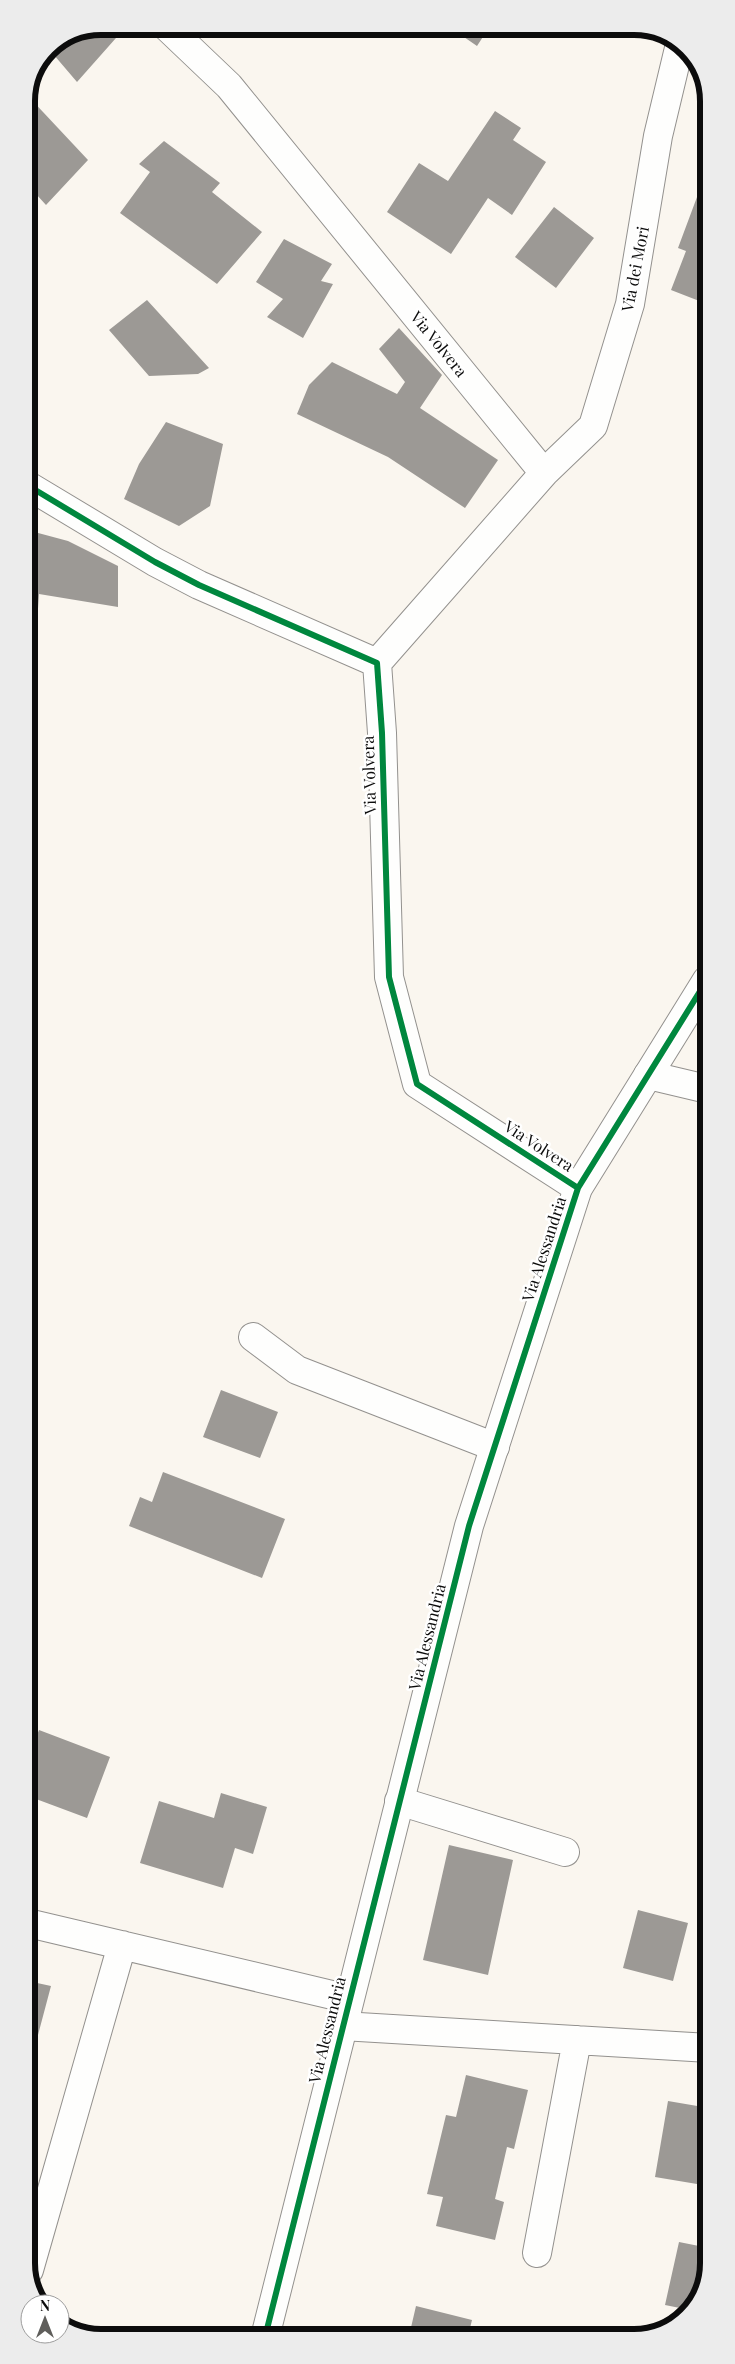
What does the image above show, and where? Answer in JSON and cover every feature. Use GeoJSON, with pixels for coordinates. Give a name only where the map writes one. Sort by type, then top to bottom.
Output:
{"type":"FeatureCollection","features":[{"type":"Feature","properties":{"kind":"street","name":"Via Volvera"},"geometry":{"type":"LineString","coordinates":[[175,35],[229,86],[544,473]]}},
{"type":"Feature","properties":{"kind":"street","name":"Via dei Mori"},"geometry":{"type":"LineString","coordinates":[[544,473],[593,426],[630,304],[658,136],[678,53]]}},
{"type":"Feature","properties":{"kind":"street"},"geometry":{"type":"LineString","coordinates":[[35,490],[154,562],[199,585],[378,663],[544,473]]}},
{"type":"Feature","properties":{"kind":"street","name":"Via Volvera"},"geometry":{"type":"LineString","coordinates":[[378,663],[382,733],[389,977],[417,1084],[578,1188]]}},
{"type":"Feature","properties":{"kind":"street","name":"Via Alessandria"},"geometry":{"type":"LineString","coordinates":[[267,2329],[469,1526],[494,1447],[578,1188],[700,991]]}},
{"type":"Feature","properties":{"kind":"street"},"geometry":{"type":"LineString","coordinates":[[648,1075],[700,1087]]}},
{"type":"Feature","properties":{"kind":"street"},"geometry":{"type":"LineString","coordinates":[[253,1337],[297,1370],[494,1447]]}},
{"type":"Feature","properties":{"kind":"street"},"geometry":{"type":"LineString","coordinates":[[399,1801],[565,1852]]}},
{"type":"Feature","properties":{"kind":"street"},"geometry":{"type":"LineString","coordinates":[[35,1925],[350,1999]]}},
{"type":"Feature","properties":{"kind":"street"},"geometry":{"type":"LineString","coordinates":[[35,2249],[122,1945]]}},
{"type":"Feature","properties":{"kind":"street"},"geometry":{"type":"LineString","coordinates":[[342,2026],[700,2048]]}},
{"type":"Feature","properties":{"kind":"street"},"geometry":{"type":"LineString","coordinates":[[537,2253],[577,2040]]}},
{"type":"Feature","properties":{"kind":"building"},"geometry":{"type":"Polygon","coordinates":[[[116,35],[116,38],[77,82],[54,54],[76,40],[89,36],[116,35]]]}},
{"type":"Feature","properties":{"kind":"building"},"geometry":{"type":"Polygon","coordinates":[[[461,35],[484,35],[477,46],[461,35]]]}},
{"type":"Feature","properties":{"kind":"building"},"geometry":{"type":"Polygon","coordinates":[[[35,103],[88,160],[46,205],[35,193],[35,103]]]}},
{"type":"Feature","properties":{"kind":"building"},"geometry":{"type":"Polygon","coordinates":[[[495,111],[521,128],[513,140],[546,162],[512,215],[488,198],[451,254],[387,212],[419,163],[448,181],[495,111]]]}},
{"type":"Feature","properties":{"kind":"building"},"geometry":{"type":"Polygon","coordinates":[[[164,141],[220,183],[212,192],[262,232],[217,284],[120,213],[150,172],[139,164],[164,141]]]}},
{"type":"Feature","properties":{"kind":"building"},"geometry":{"type":"Polygon","coordinates":[[[700,189],[700,301],[671,290],[686,251],[678,248],[700,189]]]}},
{"type":"Feature","properties":{"kind":"building"},"geometry":{"type":"Polygon","coordinates":[[[554,207],[594,238],[556,288],[515,257],[554,207]]]}},
{"type":"Feature","properties":{"kind":"building"},"geometry":{"type":"Polygon","coordinates":[[[284,239],[332,264],[321,281],[333,284],[303,338],[267,317],[283,299],[256,282],[284,239]]]}},
{"type":"Feature","properties":{"kind":"building"},"geometry":{"type":"Polygon","coordinates":[[[147,300],[209,368],[198,374],[149,376],[109,330],[147,300]]]}},
{"type":"Feature","properties":{"kind":"building"},"geometry":{"type":"Polygon","coordinates":[[[399,328],[442,375],[420,408],[498,460],[465,508],[388,457],[297,414],[309,385],[332,362],[397,394],[405,382],[379,349],[399,328]]]}},
{"type":"Feature","properties":{"kind":"building"},"geometry":{"type":"Polygon","coordinates":[[[166,422],[223,444],[210,506],[179,526],[124,499],[139,464],[166,422]]]}},
{"type":"Feature","properties":{"kind":"building"},"geometry":{"type":"Polygon","coordinates":[[[35,532],[68,541],[118,566],[118,607],[39,594],[37,623],[35,623],[35,532]]]}},
{"type":"Feature","properties":{"kind":"building"},"geometry":{"type":"Polygon","coordinates":[[[221,1390],[278,1412],[260,1458],[203,1437],[221,1390]]]}},
{"type":"Feature","properties":{"kind":"building"},"geometry":{"type":"Polygon","coordinates":[[[163,1472],[285,1519],[262,1578],[129,1526],[140,1497],[152,1502],[163,1472]]]}},
{"type":"Feature","properties":{"kind":"building"},"geometry":{"type":"Polygon","coordinates":[[[39,1730],[110,1757],[87,1818],[35,1799],[35,1740],[39,1730]]]}},
{"type":"Feature","properties":{"kind":"building"},"geometry":{"type":"Polygon","coordinates":[[[221,1793],[267,1807],[253,1854],[235,1848],[223,1888],[140,1863],[159,1801],[214,1818],[221,1793]]]}},
{"type":"Feature","properties":{"kind":"building"},"geometry":{"type":"Polygon","coordinates":[[[449,1845],[513,1860],[488,1975],[423,1960],[449,1845]]]}},
{"type":"Feature","properties":{"kind":"building"},"geometry":{"type":"Polygon","coordinates":[[[638,1910],[688,1923],[673,1981],[623,1968],[638,1910]]]}},
{"type":"Feature","properties":{"kind":"building"},"geometry":{"type":"Polygon","coordinates":[[[35,1983],[51,1986],[38,2035],[35,2034],[35,1983]]]}},
{"type":"Feature","properties":{"kind":"building"},"geometry":{"type":"Polygon","coordinates":[[[466,2075],[528,2090],[514,2149],[507,2147],[495,2199],[504,2202],[495,2240],[436,2226],[443,2197],[427,2194],[446,2115],[456,2117],[466,2075]]]}},
{"type":"Feature","properties":{"kind":"building"},"geometry":{"type":"Polygon","coordinates":[[[668,2101],[700,2106],[700,2184],[655,2177],[668,2101]]]}},
{"type":"Feature","properties":{"kind":"building"},"geometry":{"type":"Polygon","coordinates":[[[679,2242],[700,2246],[699,2271],[693,2292],[682,2308],[665,2305],[679,2242]]]}},
{"type":"Feature","properties":{"kind":"building"},"geometry":{"type":"Polygon","coordinates":[[[416,2306],[472,2320],[470,2329],[411,2329],[416,2306]]]}},
{"type":"Feature","properties":{"kind":"cycle path"},"geometry":{"type":"LineString","coordinates":[[35,490],[155,562],[199,585],[377,663],[382,733],[389,977],[417,1084],[578,1188]]}},
{"type":"Feature","properties":{"kind":"cycle path"},"geometry":{"type":"LineString","coordinates":[[267,2329],[469,1526],[578,1188],[700,991]]}}]}
